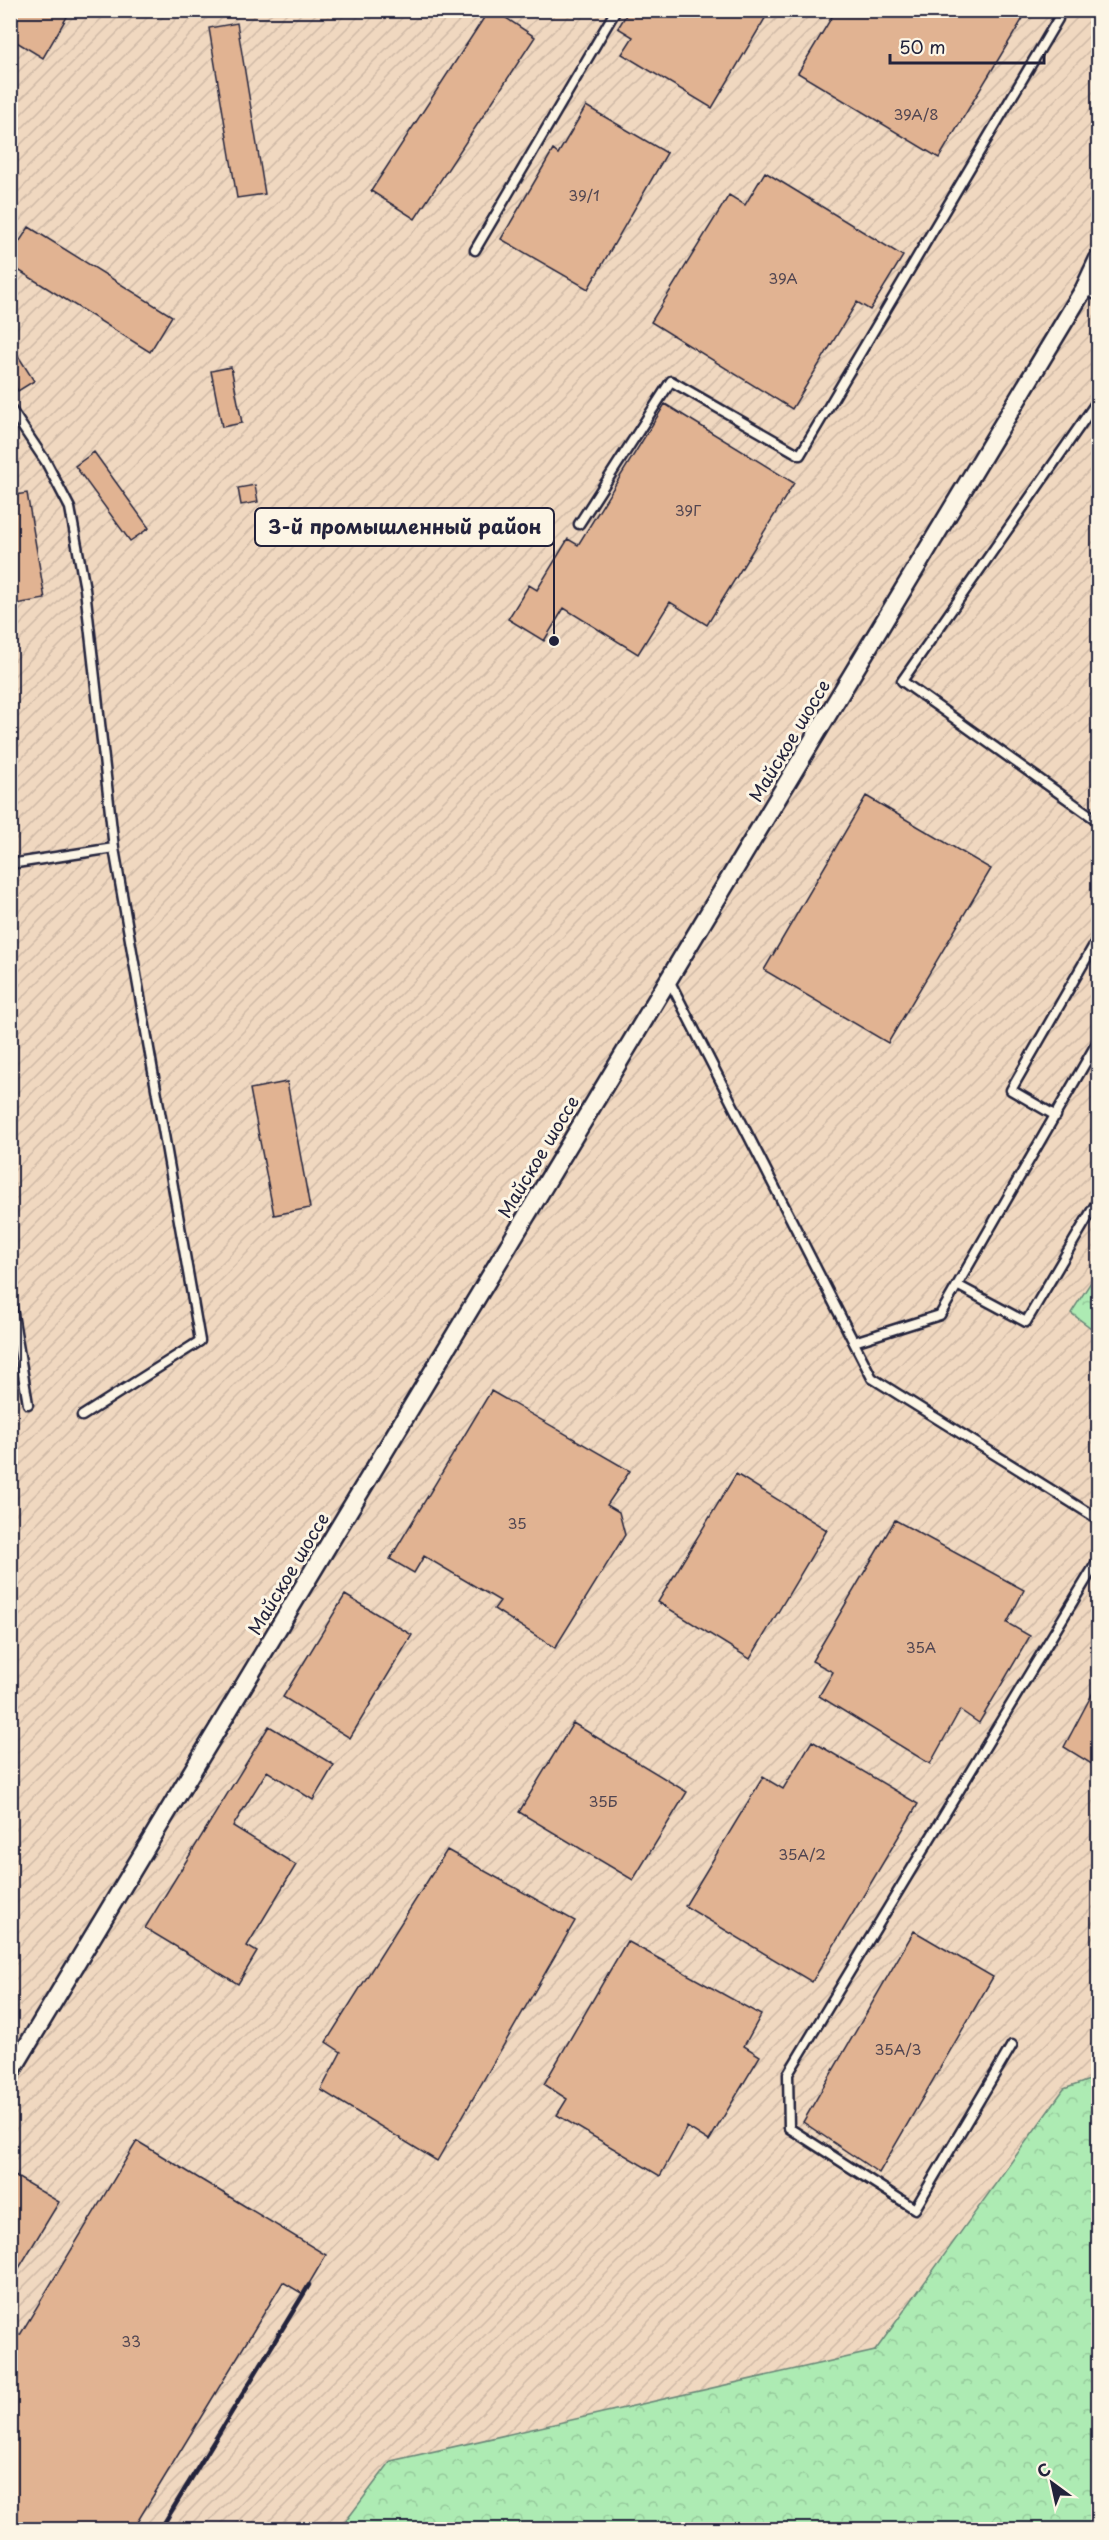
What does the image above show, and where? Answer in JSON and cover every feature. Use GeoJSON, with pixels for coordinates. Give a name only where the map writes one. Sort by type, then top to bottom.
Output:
{"type":"FeatureCollection","features":[{"type":"Feature","properties":{"kind":"street","name":"Майское шоссе"},"geometry":{"type":"LineString","coordinates":[[10,2074],[669,980],[1094,291],[1098,259]]}},
{"type":"Feature","properties":{"kind":"lane"},"geometry":{"type":"LineString","coordinates":[[475,250],[616,10]]}},
{"type":"Feature","properties":{"kind":"lane"},"geometry":{"type":"LineString","coordinates":[[579,524],[671,381],[800,455],[1058,19],[1058,10]]}},
{"type":"Feature","properties":{"kind":"lane"},"geometry":{"type":"LineString","coordinates":[[1098,400],[902,681],[1098,821]]}},
{"type":"Feature","properties":{"kind":"lane"},"geometry":{"type":"LineString","coordinates":[[10,408],[46,462],[70,508],[85,589],[114,848],[200,1341],[82,1416]]}},
{"type":"Feature","properties":{"kind":"lane"},"geometry":{"type":"LineString","coordinates":[[10,864],[114,848]]}},
{"type":"Feature","properties":{"kind":"lane"},"geometry":{"type":"LineString","coordinates":[[1056,1116],[1011,1090],[1098,938]]}},
{"type":"Feature","properties":{"kind":"lane"},"geometry":{"type":"LineString","coordinates":[[669,980],[872,1377],[1098,1519]]}},
{"type":"Feature","properties":{"kind":"lane"},"geometry":{"type":"LineString","coordinates":[[854,1342],[940,1315],[1098,1041]]}},
{"type":"Feature","properties":{"kind":"lane"},"geometry":{"type":"LineString","coordinates":[[957,1285],[1026,1322],[1098,1200]]}},
{"type":"Feature","properties":{"kind":"lane"},"geometry":{"type":"LineString","coordinates":[[10,1296],[28,1404]]}},
{"type":"Feature","properties":{"kind":"lane"},"geometry":{"type":"LineString","coordinates":[[1012,2046],[915,2209],[789,2128],[788,2074],[1098,1560]]}},
{"type":"Feature","properties":{"kind":"shaded area"},"geometry":{"type":"Polygon","coordinates":[[[11,11],[1098,11],[1098,1272],[1071,1313],[1098,1333],[1098,2287],[477,2529],[11,2530],[11,11]]]}},
{"type":"Feature","properties":{"kind":"green space"},"geometry":{"type":"Polygon","coordinates":[[[1098,1271],[1098,1333],[1071,1313],[1098,1271]]]}},
{"type":"Feature","properties":{"kind":"green space"},"geometry":{"type":"Polygon","coordinates":[[[1098,2077],[1098,2529],[340,2529],[391,2461],[875,2351],[1064,2089],[1098,2077]]]}},
{"type":"Feature","properties":{"kind":"building"},"geometry":{"type":"Polygon","coordinates":[[[10,10],[71,10],[43,58],[10,38],[10,10]]]}},
{"type":"Feature","properties":{"kind":"building"},"geometry":{"type":"Polygon","coordinates":[[[489,10],[494,10],[535,37],[415,219],[371,191],[489,10]]]}},
{"type":"Feature","properties":{"kind":"building"},"geometry":{"type":"Polygon","coordinates":[[[629,10],[770,10],[712,108],[622,54],[633,37],[618,28],[629,10]]]}},
{"type":"Feature","properties":{"kind":"building"},"geometry":{"type":"Polygon","coordinates":[[[836,10],[1028,10],[939,158],[798,73],[836,10]]]}},
{"type":"Feature","properties":{"kind":"building"},"geometry":{"type":"Polygon","coordinates":[[[237,23],[265,194],[237,198],[209,28],[237,23]]]}},
{"type":"Feature","properties":{"kind":"building"},"geometry":{"type":"Polygon","coordinates":[[[586,106],[667,153],[588,289],[501,239],[553,150],[558,154],[586,106]]]}},
{"type":"Feature","properties":{"kind":"building"},"geometry":{"type":"Polygon","coordinates":[[[765,172],[903,256],[870,310],[857,302],[792,409],[651,322],[729,195],[745,205],[765,172]]]}},
{"type":"Feature","properties":{"kind":"building"},"geometry":{"type":"Polygon","coordinates":[[[29,227],[172,316],[150,352],[10,265],[10,256],[29,227]]]}},
{"type":"Feature","properties":{"kind":"building"},"geometry":{"type":"Polygon","coordinates":[[[10,343],[34,381],[18,391],[10,378],[10,343]]]}},
{"type":"Feature","properties":{"kind":"building"},"geometry":{"type":"Polygon","coordinates":[[[231,367],[242,423],[222,427],[211,371],[231,367]]]}},
{"type":"Feature","properties":{"kind":"building"},"geometry":{"type":"Polygon","coordinates":[[[665,404],[794,483],[707,625],[670,602],[638,654],[564,608],[544,641],[508,619],[529,585],[537,590],[568,539],[578,545],[665,404]]]}},
{"type":"Feature","properties":{"kind":"building"},"geometry":{"type":"Polygon","coordinates":[[[94,452],[149,528],[130,541],[75,466],[94,452]]]}},
{"type":"Feature","properties":{"kind":"building"},"geometry":{"type":"Polygon","coordinates":[[[255,485],[258,502],[241,505],[238,488],[255,485]]]}},
{"type":"Feature","properties":{"kind":"building"},"geometry":{"type":"Polygon","coordinates":[[[27,493],[45,599],[10,605],[10,496],[27,493]]]}},
{"type":"Feature","properties":{"kind":"building"},"geometry":{"type":"Polygon","coordinates":[[[866,796],[991,869],[888,1043],[764,970],[866,796]]]}},
{"type":"Feature","properties":{"kind":"building"},"geometry":{"type":"Polygon","coordinates":[[[287,1082],[310,1208],[274,1215],[250,1089],[287,1082]]]}},
{"type":"Feature","properties":{"kind":"building"},"geometry":{"type":"Polygon","coordinates":[[[491,1391],[630,1471],[607,1505],[619,1512],[625,1535],[555,1648],[494,1609],[500,1601],[424,1556],[414,1573],[390,1559],[491,1391]]]}},
{"type":"Feature","properties":{"kind":"building"},"geometry":{"type":"Polygon","coordinates":[[[736,1474],[827,1530],[750,1659],[658,1602],[736,1474]]]}},
{"type":"Feature","properties":{"kind":"building"},"geometry":{"type":"Polygon","coordinates":[[[895,1520],[1024,1590],[1007,1623],[1030,1636],[979,1723],[960,1710],[930,1764],[819,1696],[833,1672],[812,1661],[895,1520]]]}},
{"type":"Feature","properties":{"kind":"building"},"geometry":{"type":"Polygon","coordinates":[[[345,1595],[412,1635],[350,1738],[283,1697],[345,1595]]]}},
{"type":"Feature","properties":{"kind":"building"},"geometry":{"type":"Polygon","coordinates":[[[1098,1683],[1098,1768],[1064,1747],[1098,1683]]]}},
{"type":"Feature","properties":{"kind":"building"},"geometry":{"type":"Polygon","coordinates":[[[573,1723],[687,1792],[633,1880],[519,1812],[573,1723]]]}},
{"type":"Feature","properties":{"kind":"building"},"geometry":{"type":"Polygon","coordinates":[[[269,1726],[334,1765],[313,1800],[267,1771],[233,1826],[296,1865],[247,1946],[257,1952],[238,1984],[145,1928],[269,1726]]]}},
{"type":"Feature","properties":{"kind":"building"},"geometry":{"type":"Polygon","coordinates":[[[812,1741],[918,1804],[812,1982],[685,1906],[763,1777],[783,1789],[812,1741]]]}},
{"type":"Feature","properties":{"kind":"building"},"geometry":{"type":"Polygon","coordinates":[[[447,1850],[575,1921],[437,2161],[321,2090],[341,2052],[326,2042],[447,1850]]]}},
{"type":"Feature","properties":{"kind":"building"},"geometry":{"type":"Polygon","coordinates":[[[914,1931],[993,1977],[879,2173],[803,2122],[914,1931]]]}},
{"type":"Feature","properties":{"kind":"building"},"geometry":{"type":"Polygon","coordinates":[[[627,1941],[761,2015],[744,2046],[760,2056],[709,2141],[687,2127],[660,2176],[557,2115],[567,2099],[544,2084],[627,1941]]]}},
{"type":"Feature","properties":{"kind":"building"},"geometry":{"type":"Polygon","coordinates":[[[137,2141],[326,2255],[303,2294],[283,2282],[133,2529],[21,2529],[10,2523],[10,2329],[20,2335],[137,2141]]]}},
{"type":"Feature","properties":{"kind":"building"},"geometry":{"type":"Polygon","coordinates":[[[10,2173],[59,2202],[10,2283],[10,2173]]]}},
{"type":"Feature","properties":{"kind":"railway"},"geometry":{"type":"LineString","coordinates":[[160,2530],[309,2285]]}},
{"type":"Feature","properties":{"kind":"place","name":"3-й промышленный район"},"geometry":{"type":"Point","coordinates":[554,641]}}]}
